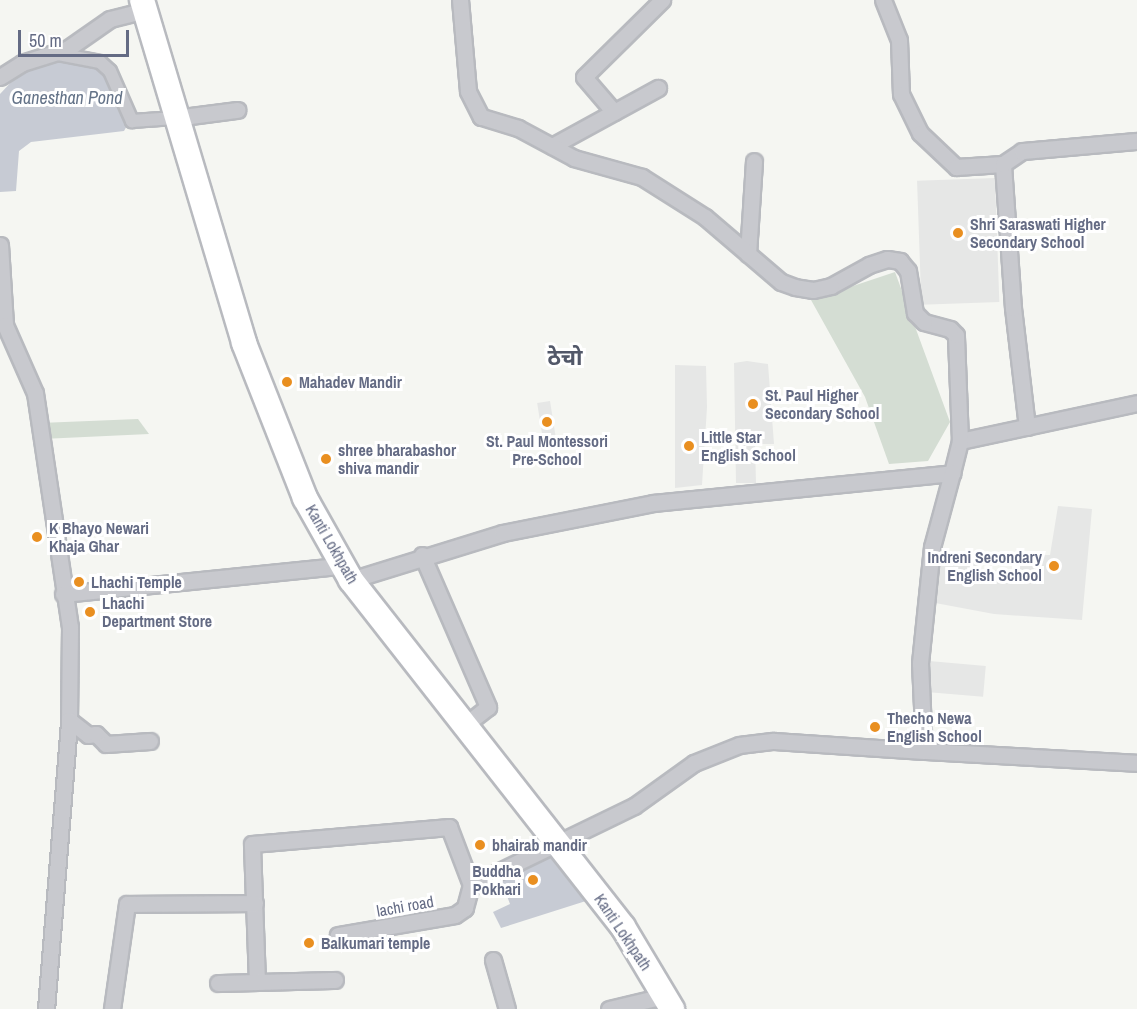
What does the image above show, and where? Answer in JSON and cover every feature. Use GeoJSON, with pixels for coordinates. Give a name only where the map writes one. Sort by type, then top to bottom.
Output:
{"type":"FeatureCollection","features":[{"type":"Feature","properties":{"kind":"main road","name":"Kanti Lokhpath"},"geometry":{"type":"LineString","coordinates":[[144,5],[175,118],[244,343],[305,498],[346,573],[623,927],[668,1002]]}},
{"type":"Feature","properties":{"kind":"street"},"geometry":{"type":"LineString","coordinates":[[460,0],[473,107],[481,117],[518,128],[574,158],[642,177],[705,217],[780,282],[813,290],[831,286],[887,259],[900,261],[908,272],[915,314],[924,322],[950,329],[956,335],[960,441],[932,547],[920,663],[924,751]]}},
{"type":"Feature","properties":{"kind":"street"},"geometry":{"type":"LineString","coordinates":[[614,112],[584,77],[662,0]]}},
{"type":"Feature","properties":{"kind":"street"},"geometry":{"type":"LineString","coordinates":[[884,0],[898,40],[901,94],[920,133],[956,167],[1003,164],[1022,151],[1137,141]]}},
{"type":"Feature","properties":{"kind":"street"},"geometry":{"type":"LineString","coordinates":[[0,77],[22,63],[68,49],[110,19],[144,5]]}},
{"type":"Feature","properties":{"kind":"street"},"geometry":{"type":"LineString","coordinates":[[53,53],[100,62],[110,71],[132,121],[237,110]]}},
{"type":"Feature","properties":{"kind":"street"},"geometry":{"type":"LineString","coordinates":[[552,146],[658,88]]}},
{"type":"Feature","properties":{"kind":"street"},"geometry":{"type":"LineString","coordinates":[[748,254],[754,161]]}},
{"type":"Feature","properties":{"kind":"street"},"geometry":{"type":"LineString","coordinates":[[1003,164],[1013,308],[1027,427]]}},
{"type":"Feature","properties":{"kind":"street"},"geometry":{"type":"LineString","coordinates":[[0,245],[5,325],[35,393],[63,594],[70,627],[69,720],[46,1009]]}},
{"type":"Feature","properties":{"kind":"street"},"geometry":{"type":"LineString","coordinates":[[960,441],[1137,403]]}},
{"type":"Feature","properties":{"kind":"street"},"geometry":{"type":"LineString","coordinates":[[63,594],[346,573],[503,533],[653,503],[952,473]]}},
{"type":"Feature","properties":{"kind":"street"},"geometry":{"type":"LineString","coordinates":[[422,555],[488,707],[465,725]]}},
{"type":"Feature","properties":{"kind":"street"},"geometry":{"type":"LineString","coordinates":[[69,720],[88,735],[96,734],[106,744],[150,741]]}},
{"type":"Feature","properties":{"kind":"street","name":"lachi road"},"geometry":{"type":"LineString","coordinates":[[338,935],[455,915],[471,892],[558,844],[634,806],[694,764],[739,745],[774,741],[1137,764]]}},
{"type":"Feature","properties":{"kind":"street"},"geometry":{"type":"LineString","coordinates":[[257,982],[252,844],[449,827],[471,892]]}},
{"type":"Feature","properties":{"kind":"street"},"geometry":{"type":"LineString","coordinates":[[112,1009],[127,904],[255,903]]}},
{"type":"Feature","properties":{"kind":"street"},"geometry":{"type":"LineString","coordinates":[[493,960],[507,1009]]}},
{"type":"Feature","properties":{"kind":"street"},"geometry":{"type":"LineString","coordinates":[[218,983],[334,980]]}},
{"type":"Feature","properties":{"kind":"street"},"geometry":{"type":"LineString","coordinates":[[609,1009],[668,1002]]}},
{"type":"Feature","properties":{"kind":"shaded area","name":"Shri Saraswati Higher Secondary School"},"geometry":{"type":"Polygon","coordinates":[[[995,178],[999,302],[921,305],[917,181],[995,178]]]}},
{"type":"Feature","properties":{"kind":"shaded area"},"geometry":{"type":"Polygon","coordinates":[[[895,272],[950,422],[928,461],[889,464],[865,397],[811,300],[895,272]]]}},
{"type":"Feature","properties":{"kind":"shaded area","name":"St. Paul Higher Secondary School"},"geometry":{"type":"Polygon","coordinates":[[[747,361],[768,364],[774,444],[755,444],[756,483],[736,483],[734,363],[747,361]]]}},
{"type":"Feature","properties":{"kind":"shaded area","name":"Little Star English School"},"geometry":{"type":"Polygon","coordinates":[[[675,365],[706,366],[707,407],[702,485],[675,488],[675,365]]]}},
{"type":"Feature","properties":{"kind":"shaded area","name":"St. Paul Montessori Pre-School"},"geometry":{"type":"Polygon","coordinates":[[[550,401],[556,441],[543,443],[537,403],[550,401]]]}},
{"type":"Feature","properties":{"kind":"shaded area"},"geometry":{"type":"Polygon","coordinates":[[[138,419],[149,434],[42,439],[40,423],[138,419]]]}},
{"type":"Feature","properties":{"kind":"shaded area","name":"Indreni Secondary English School"},"geometry":{"type":"Polygon","coordinates":[[[1058,506],[1092,509],[1082,620],[994,614],[930,602],[937,550],[978,553],[982,570],[1019,571],[1022,555],[1050,555],[1058,506]]]}},
{"type":"Feature","properties":{"kind":"shaded area"},"geometry":{"type":"Polygon","coordinates":[[[929,661],[986,666],[983,697],[926,692],[929,661]]]}},
{"type":"Feature","properties":{"kind":"water","name":"Ganesthan Pond"},"geometry":{"type":"Polygon","coordinates":[[[68,59],[99,64],[107,72],[129,122],[124,131],[31,142],[19,151],[16,191],[0,192],[0,94],[15,78],[47,62],[68,59]]]}},
{"type":"Feature","properties":{"kind":"water","name":"Buddha Pokhari"},"geometry":{"type":"Polygon","coordinates":[[[551,851],[589,900],[501,928],[493,912],[510,904],[499,875],[551,851]]]}},
{"type":"Feature","properties":{"kind":"place","name":"Shri Saraswati Higher Secondary School"},"geometry":{"type":"Point","coordinates":[958,233]}},
{"type":"Feature","properties":{"kind":"place","name":"Mahadev Mandir"},"geometry":{"type":"Point","coordinates":[287,382]}},
{"type":"Feature","properties":{"kind":"place","name":"St. Paul Higher Secondary School"},"geometry":{"type":"Point","coordinates":[753,404]}},
{"type":"Feature","properties":{"kind":"place","name":"St. Paul Montessori Pre-School"},"geometry":{"type":"Point","coordinates":[547,422]}},
{"type":"Feature","properties":{"kind":"place","name":"Little Star English School"},"geometry":{"type":"Point","coordinates":[689,446]}},
{"type":"Feature","properties":{"kind":"place","name":"shree bharabashor shiva mandir"},"geometry":{"type":"Point","coordinates":[326,459]}},
{"type":"Feature","properties":{"kind":"place","name":"K Bhayo Newari Khaja Ghar"},"geometry":{"type":"Point","coordinates":[37,537]}},
{"type":"Feature","properties":{"kind":"place","name":"Indreni Secondary English School"},"geometry":{"type":"Point","coordinates":[1054,566]}},
{"type":"Feature","properties":{"kind":"place","name":"Lhachi Temple"},"geometry":{"type":"Point","coordinates":[79,582]}},
{"type":"Feature","properties":{"kind":"place","name":"Lhachi Department Store"},"geometry":{"type":"Point","coordinates":[90,612]}},
{"type":"Feature","properties":{"kind":"place","name":"Thecho Newa English School"},"geometry":{"type":"Point","coordinates":[875,727]}},
{"type":"Feature","properties":{"kind":"place","name":"bhairab mandir"},"geometry":{"type":"Point","coordinates":[480,845]}},
{"type":"Feature","properties":{"kind":"place","name":"Buddha Pokhari"},"geometry":{"type":"Point","coordinates":[533,880]}},
{"type":"Feature","properties":{"kind":"place","name":"Balkumari temple"},"geometry":{"type":"Point","coordinates":[309,943]}},
{"type":"Feature","properties":{"kind":"district","name":"ठेचो"},"geometry":{"type":"Point","coordinates":[565,358]}}]}
